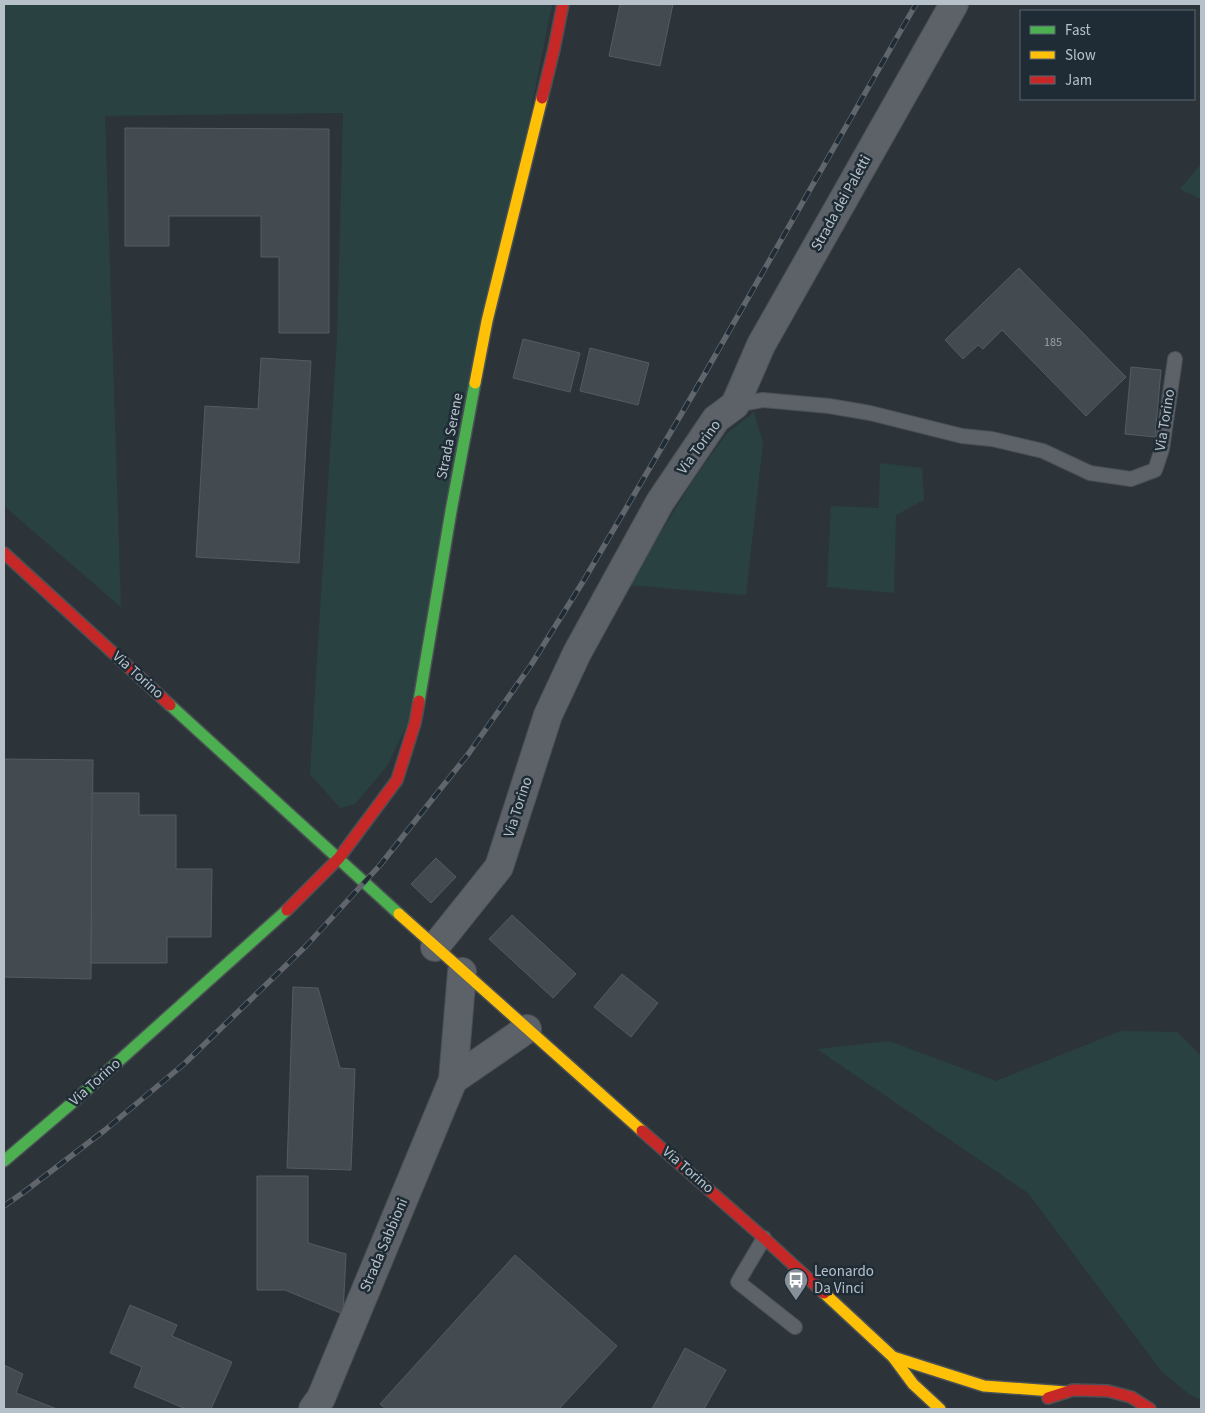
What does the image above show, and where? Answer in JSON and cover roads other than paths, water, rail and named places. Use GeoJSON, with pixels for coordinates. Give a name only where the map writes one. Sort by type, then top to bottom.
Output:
{"type":"FeatureCollection","features":[{"type":"Feature","properties":{"kind":"main road","name":"Strada Serene"},"geometry":{"type":"LineString","coordinates":[[338,858],[398,780],[415,723],[451,511],[487,321],[554,49],[563,4]]}},
{"type":"Feature","properties":{"kind":"main road","name":"Via Torino"},"geometry":{"type":"LineString","coordinates":[[4,553],[434,947],[764,1238],[893,1357],[913,1384],[940,1409]]}},
{"type":"Feature","properties":{"kind":"main road","name":"Via Torino"},"geometry":{"type":"LineString","coordinates":[[4,1161],[72,1103],[295,902],[338,858]]}},
{"type":"Feature","properties":{"kind":"main road","name":"Via Torino"},"geometry":{"type":"LineString","coordinates":[[893,1357],[984,1386],[1066,1392]]}},
{"type":"Feature","properties":{"kind":"main road"},"geometry":{"type":"LineString","coordinates":[[1037,1404],[1045,1399],[1073,1390],[1108,1391],[1131,1397],[1150,1409]]}},
{"type":"Feature","properties":{"kind":"street","name":"Strada dei Paletti"},"geometry":{"type":"LineString","coordinates":[[735,406],[761,345],[954,4]]}},
{"type":"Feature","properties":{"kind":"street","name":"Via Torino"},"geometry":{"type":"LineString","coordinates":[[434,947],[499,867],[548,715],[577,653],[660,502],[716,419],[735,406]]}},
{"type":"Feature","properties":{"kind":"street","name":"Strada Sabbioni"},"geometry":{"type":"LineString","coordinates":[[313,1409],[320,1398],[453,1080],[462,972]]}},
{"type":"Feature","properties":{"kind":"street"},"geometry":{"type":"LineString","coordinates":[[453,1080],[527,1029]]}},
{"type":"Feature","properties":{"kind":"lane","name":"Via Torino"},"geometry":{"type":"LineString","coordinates":[[735,406],[764,400],[828,406],[870,413],[962,436],[992,439],[1043,451],[1090,473],[1131,478],[1155,470],[1162,449],[1175,359]]}},
{"type":"Feature","properties":{"kind":"lane"},"geometry":{"type":"LineString","coordinates":[[764,1238],[738,1282],[795,1327]]}},
{"type":"Feature","properties":{"kind":"railway"},"geometry":{"type":"LineString","coordinates":[[4,1206],[105,1130],[184,1064],[306,946],[381,864],[469,753],[531,665],[584,580],[696,389],[916,4]]}},
{"type":"Feature","properties":{"kind":"place","name":"Leonardo Da Vinci"},"geometry":{"type":"Point","coordinates":[796,1301]}}]}
